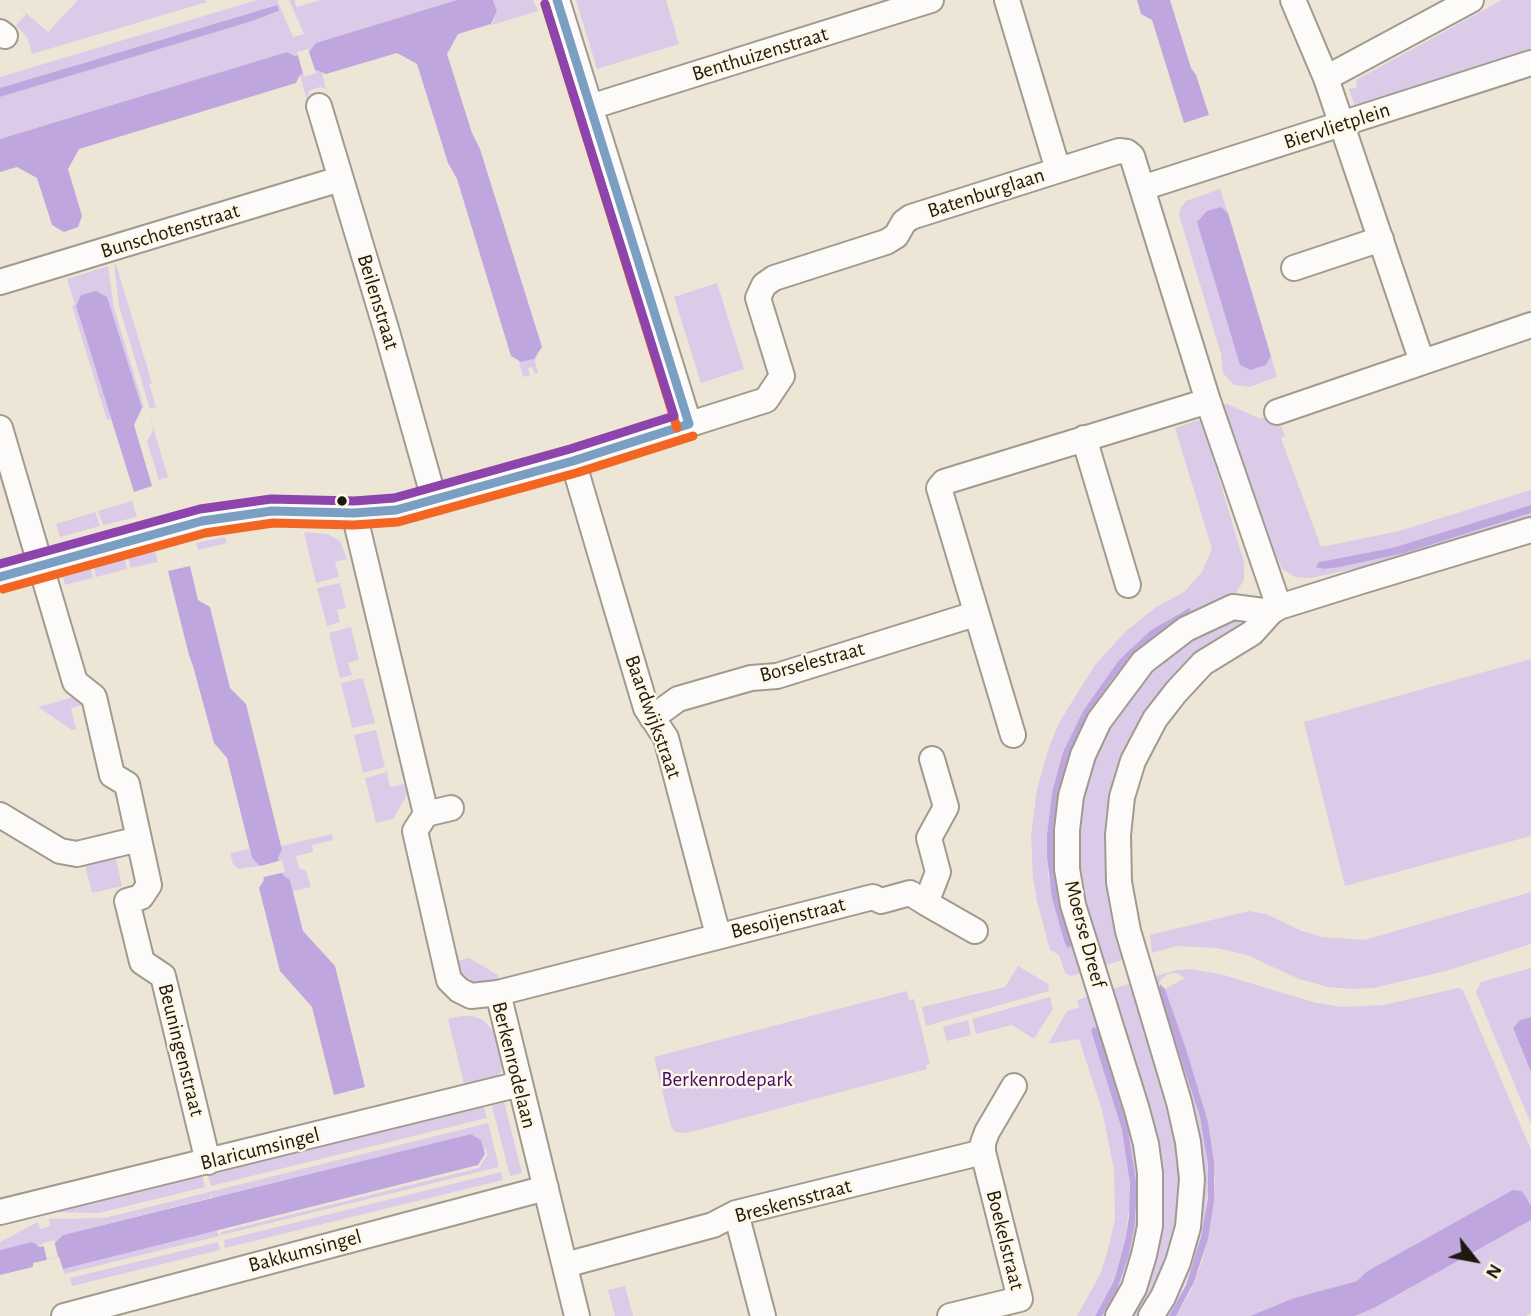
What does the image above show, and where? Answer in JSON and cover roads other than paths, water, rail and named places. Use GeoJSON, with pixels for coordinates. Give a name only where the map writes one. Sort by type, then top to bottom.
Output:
{"type":"FeatureCollection","features":[{"type":"Feature","properties":{"kind":"street"},"geometry":{"type":"LineString","coordinates":[[557,0],[689,424]]}},
{"type":"Feature","properties":{"kind":"street","name":"Benthuizenstraat"},"geometry":{"type":"LineString","coordinates":[[590,107],[930,0]]}},
{"type":"Feature","properties":{"kind":"street"},"geometry":{"type":"LineString","coordinates":[[1007,0],[1058,170]]}},
{"type":"Feature","properties":{"kind":"street"},"geometry":{"type":"LineString","coordinates":[[1293,0],[1326,78],[1422,362]]}},
{"type":"Feature","properties":{"kind":"street"},"geometry":{"type":"LineString","coordinates":[[1326,78],[1471,0]]}},
{"type":"Feature","properties":{"kind":"street","name":"Biervlietplein"},"geometry":{"type":"LineString","coordinates":[[1142,188],[1531,63]]}},
{"type":"Feature","properties":{"kind":"street","name":"Beilenstraat"},"geometry":{"type":"LineString","coordinates":[[319,106],[434,499]]}},
{"type":"Feature","properties":{"kind":"street","name":"Batenburglaan"},"geometry":{"type":"LineString","coordinates":[[0,577],[202,522],[238,515],[272,511],[354,513],[397,510],[573,461],[766,400],[782,376],[758,298],[764,285],[774,278],[886,242],[896,236],[904,222],[911,217],[1119,151],[1132,156],[1275,610]]}},
{"type":"Feature","properties":{"kind":"street","name":"Bunschotenstraat"},"geometry":{"type":"LineString","coordinates":[[0,282],[340,179]]}},
{"type":"Feature","properties":{"kind":"street"},"geometry":{"type":"LineString","coordinates":[[1294,268],[1381,239]]}},
{"type":"Feature","properties":{"kind":"street"},"geometry":{"type":"LineString","coordinates":[[1277,412],[1531,325]]}},
{"type":"Feature","properties":{"kind":"street"},"geometry":{"type":"LineString","coordinates":[[1013,735],[939,488],[944,482],[1208,401]]}},
{"type":"Feature","properties":{"kind":"street"},"geometry":{"type":"LineString","coordinates":[[0,428],[42,565]]}},
{"type":"Feature","properties":{"kind":"street"},"geometry":{"type":"LineString","coordinates":[[1084,438],[1128,585]]}},
{"type":"Feature","properties":{"kind":"street","name":"Baardwijkstraat"},"geometry":{"type":"LineString","coordinates":[[573,461],[646,708],[666,738],[718,935]]}},
{"type":"Feature","properties":{"kind":"street","name":"Berkenrodelaan"},"geometry":{"type":"LineString","coordinates":[[354,513],[426,814],[415,831],[449,980],[459,990],[471,996],[498,993],[577,1316]]}},
{"type":"Feature","properties":{"kind":"street","name":"Moerse Dreef"},"geometry":{"type":"LineString","coordinates":[[1118,1316],[1134,1287],[1144,1255],[1150,1226],[1150,1173],[1137,1110],[1073,905],[1067,869],[1066,830],[1072,796],[1083,755],[1099,721],[1143,662],[1186,629],[1233,607],[1275,610],[1531,530]]}},
{"type":"Feature","properties":{"kind":"street","name":"Beuningenstraat"},"geometry":{"type":"LineString","coordinates":[[42,565],[75,682],[94,697],[112,775],[127,784],[149,885],[141,897],[127,901],[142,962],[163,976],[208,1162]]}},
{"type":"Feature","properties":{"kind":"street","name":"Moerse Dreef"},"geometry":{"type":"LineString","coordinates":[[1152,1316],[1178,1262],[1188,1227],[1192,1179],[1180,1102],[1128,931],[1119,881],[1118,835],[1122,797],[1133,761],[1155,719],[1176,692],[1203,663],[1252,633],[1275,610]]}},
{"type":"Feature","properties":{"kind":"street","name":"Borselestraat"},"geometry":{"type":"LineString","coordinates":[[652,718],[678,699],[751,678],[777,676],[975,614]]}},
{"type":"Feature","properties":{"kind":"street"},"geometry":{"type":"LineString","coordinates":[[926,903],[938,872],[929,838],[946,807],[932,759]]}},
{"type":"Feature","properties":{"kind":"street"},"geometry":{"type":"LineString","coordinates":[[426,814],[451,808]]}},
{"type":"Feature","properties":{"kind":"street"},"geometry":{"type":"LineString","coordinates":[[0,815],[60,851],[77,854],[139,839]]}},
{"type":"Feature","properties":{"kind":"street","name":"Besoijenstraat"},"geometry":{"type":"LineString","coordinates":[[498,993],[873,897],[881,901],[910,893],[975,931]]}},
{"type":"Feature","properties":{"kind":"street","name":"Blaricumsingel"},"geometry":{"type":"LineString","coordinates":[[0,1213],[520,1084]]}},
{"type":"Feature","properties":{"kind":"street"},"geometry":{"type":"LineString","coordinates":[[983,1152],[987,1132],[1014,1086]]}},
{"type":"Feature","properties":{"kind":"street","name":"Breskensstraat"},"geometry":{"type":"LineString","coordinates":[[565,1265],[713,1225],[736,1213],[983,1152]]}},
{"type":"Feature","properties":{"kind":"street","name":"Boekelstraat"},"geometry":{"type":"LineString","coordinates":[[950,1316],[1020,1299],[983,1152]]}},
{"type":"Feature","properties":{"kind":"street","name":"Bakkumsingel"},"geometry":{"type":"LineString","coordinates":[[64,1315],[546,1188]]}},
{"type":"Feature","properties":{"kind":"street"},"geometry":{"type":"LineString","coordinates":[[736,1213],[763,1316]]}},
{"type":"Feature","properties":{"kind":"park label","name":"Berkenrodepark"},"geometry":{"type":"Point","coordinates":[727,1080]}}]}
